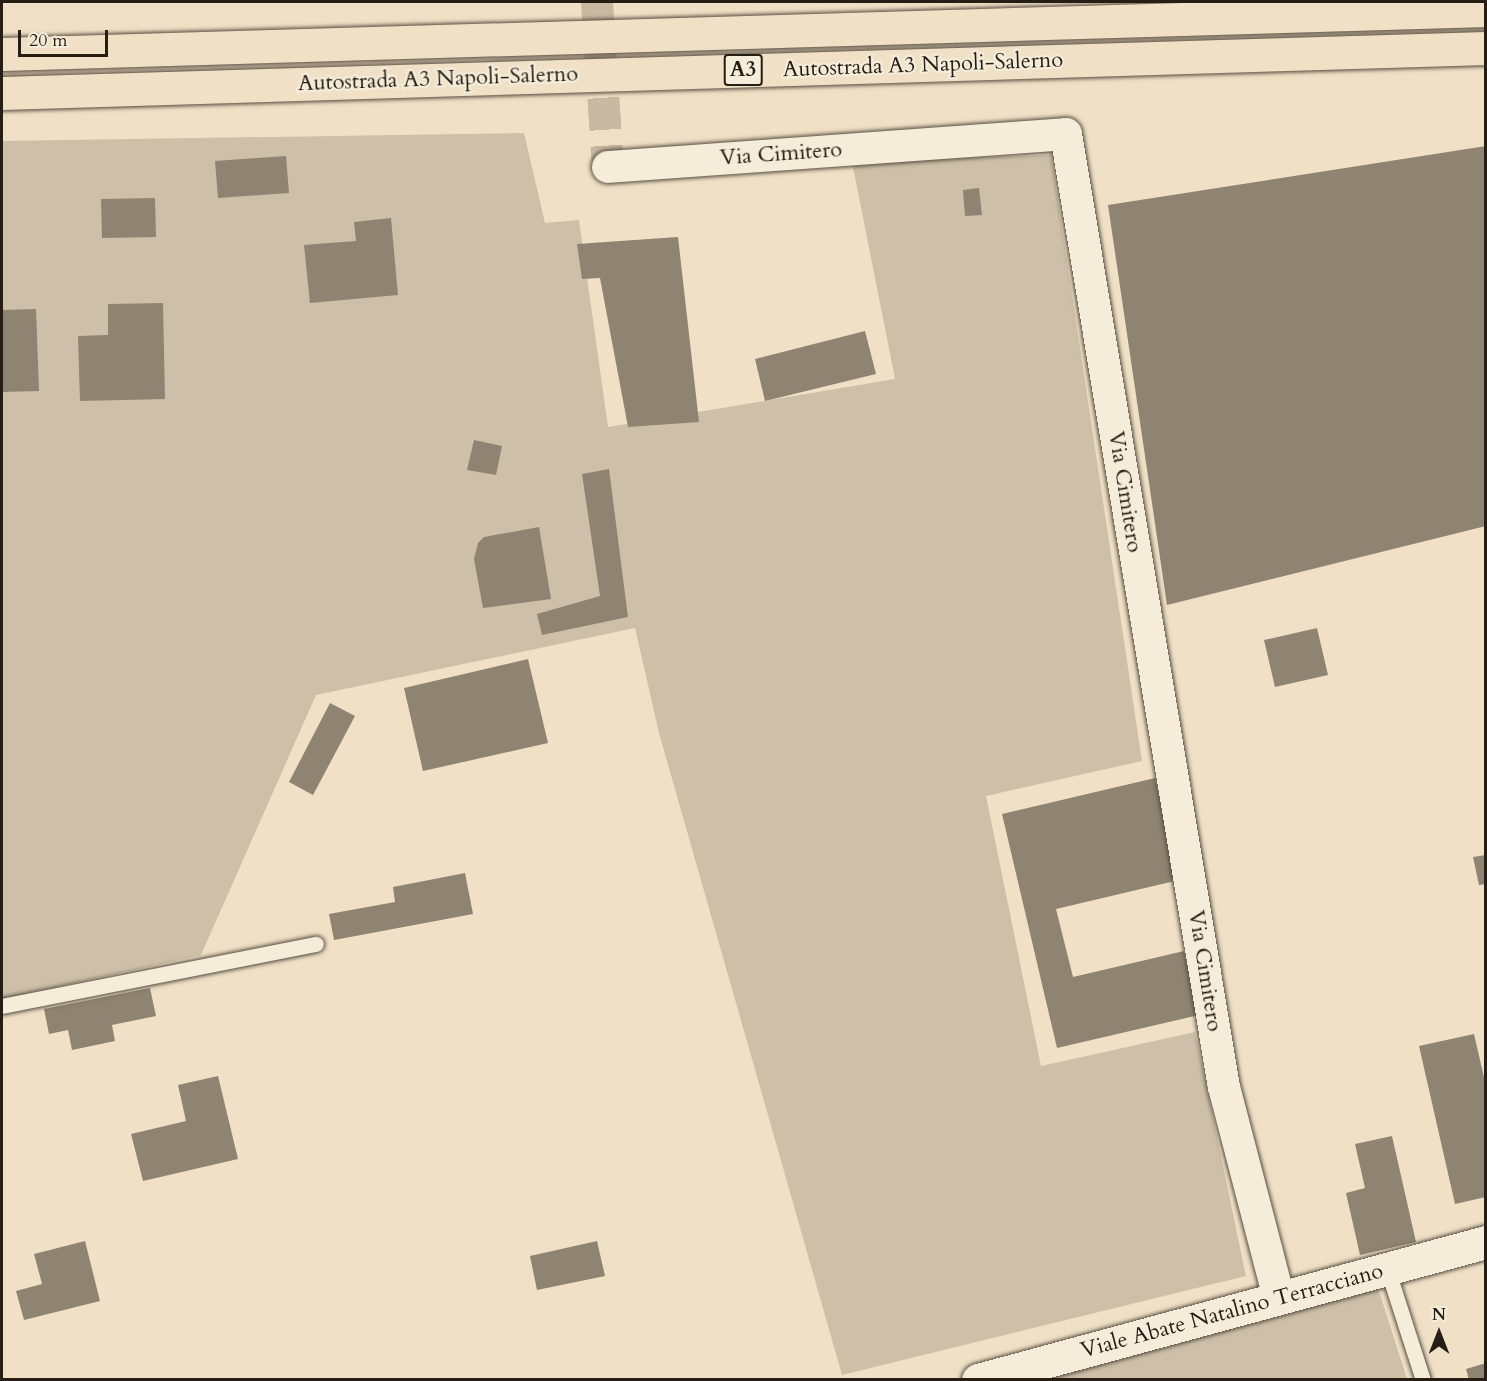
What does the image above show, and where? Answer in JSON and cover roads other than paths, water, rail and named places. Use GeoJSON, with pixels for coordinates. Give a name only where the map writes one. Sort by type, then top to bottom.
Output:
{"type":"FeatureCollection","features":[{"type":"Feature","properties":{"kind":"highway","name":"Autostrada A3 Napoli-Salerno"},"geometry":{"type":"LineString","coordinates":[[2,54],[1485,10]]}},
{"type":"Feature","properties":{"kind":"highway","name":"Autostrada A3 Napoli-Salerno"},"geometry":{"type":"LineString","coordinates":[[2,93],[1485,48]]}},
{"type":"Feature","properties":{"kind":"street","name":"Via Cimitero"},"geometry":{"type":"LineString","coordinates":[[608,166],[1066,134],[1224,1088],[1279,1298]]}},
{"type":"Feature","properties":{"kind":"street","name":"Viale Abate Natalino Terracciano"},"geometry":{"type":"LineString","coordinates":[[978,1380],[1485,1242]]}},
{"type":"Feature","properties":{"kind":"lane"},"geometry":{"type":"LineString","coordinates":[[2,1006],[316,944]]}},
{"type":"Feature","properties":{"kind":"lane"},"geometry":{"type":"LineString","coordinates":[[1388,1268],[1423,1380]]}},
{"type":"Feature","properties":{"kind":"tunnel"},"geometry":{"type":"LineString","coordinates":[[597,2],[608,167]]}}]}
